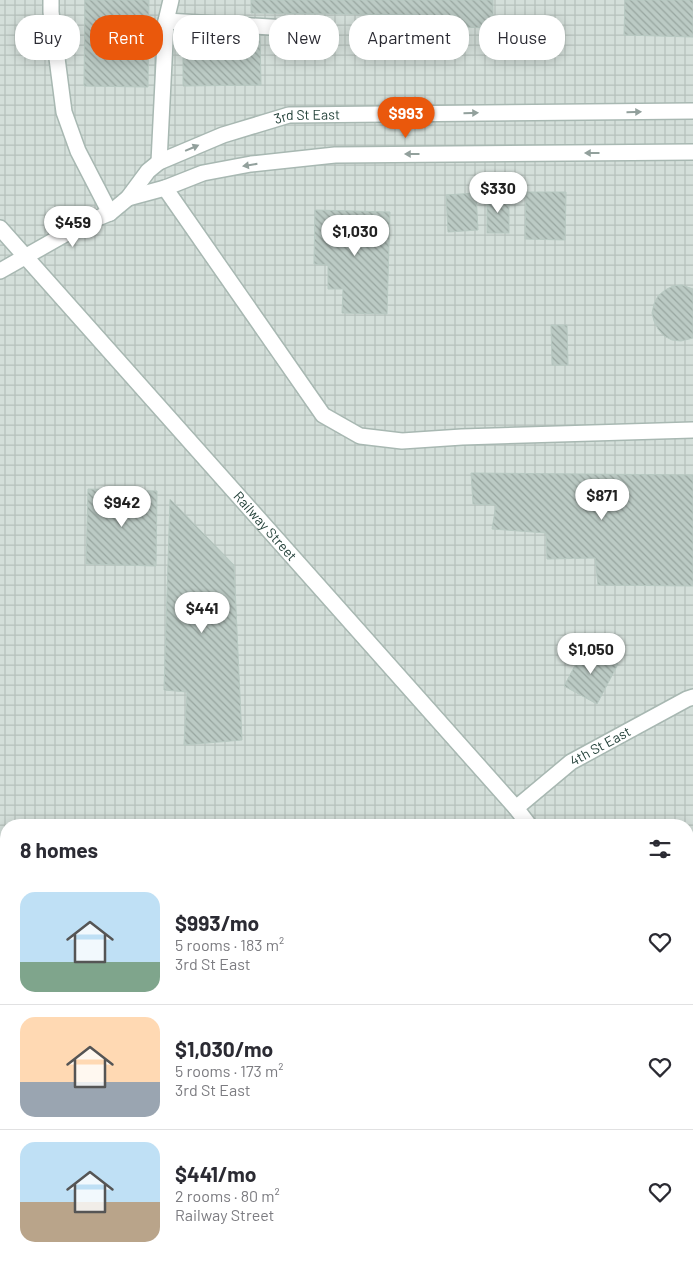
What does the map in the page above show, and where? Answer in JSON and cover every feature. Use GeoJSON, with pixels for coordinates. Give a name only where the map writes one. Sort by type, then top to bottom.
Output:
{"type":"FeatureCollection","features":[{"type":"Feature","properties":{"kind":"street"},"geometry":{"type":"LineString","coordinates":[[51,0],[64,112],[78,151],[110,213]]}},
{"type":"Feature","properties":{"kind":"street"},"geometry":{"type":"LineString","coordinates":[[159,162],[166,21],[171,0]]}},
{"type":"Feature","properties":{"kind":"street"},"geometry":{"type":"LineString","coordinates":[[166,21],[269,27]]}},
{"type":"Feature","properties":{"kind":"street","name":"3rd St East"},"geometry":{"type":"LineString","coordinates":[[0,271],[83,224],[110,213],[128,198],[148,171],[159,162],[223,135],[289,115],[693,111]]}},
{"type":"Feature","properties":{"kind":"street","name":"3rd St East"},"geometry":{"type":"LineString","coordinates":[[128,198],[165,188],[203,174],[251,164],[335,155],[693,152]]}},
{"type":"Feature","properties":{"kind":"street"},"geometry":{"type":"LineString","coordinates":[[165,188],[322,415],[360,436],[402,442],[462,437],[693,430]]}},
{"type":"Feature","properties":{"kind":"street","name":"Railway Street"},"geometry":{"type":"LineString","coordinates":[[0,228],[525,819]]}},
{"type":"Feature","properties":{"kind":"street","name":"4th St East"},"geometry":{"type":"LineString","coordinates":[[516,808],[570,762],[693,697]]}},
{"type":"Feature","properties":{"kind":"shaded area"},"geometry":{"type":"Polygon","coordinates":[[[0,0],[693,0],[693,819],[0,819],[0,0]]]}},
{"type":"Feature","properties":{"kind":"building"},"geometry":{"type":"Polygon","coordinates":[[[85,0],[149,0],[149,15],[90,15],[90,60],[148,60],[148,87],[84,86],[85,0]]]}},
{"type":"Feature","properties":{"kind":"building"},"geometry":{"type":"Polygon","coordinates":[[[251,0],[493,0],[493,15],[479,15],[479,28],[469,27],[469,15],[251,13],[251,0]]]}},
{"type":"Feature","properties":{"kind":"building"},"geometry":{"type":"Polygon","coordinates":[[[625,0],[693,0],[693,37],[624,35],[625,0]]]}},
{"type":"Feature","properties":{"kind":"building"},"geometry":{"type":"Polygon","coordinates":[[[260,36],[261,85],[183,86],[183,60],[259,60],[260,36]]]}},
{"type":"Feature","properties":{"kind":"building"},"geometry":{"type":"Polygon","coordinates":[[[526,192],[566,192],[565,240],[525,239],[526,192]]]}},
{"type":"Feature","properties":{"kind":"building"},"geometry":{"type":"Polygon","coordinates":[[[476,193],[478,230],[448,232],[446,195],[476,193]]]}},
{"type":"Feature","properties":{"kind":"building"},"geometry":{"type":"Polygon","coordinates":[[[487,195],[509,195],[509,233],[487,233],[487,195]]]}},
{"type":"Feature","properties":{"kind":"building"},"geometry":{"type":"Polygon","coordinates":[[[315,210],[390,212],[387,314],[342,313],[343,289],[328,289],[328,265],[314,264],[315,210]]]}},
{"type":"Feature","properties":{"kind":"building"},"geometry":{"type":"Polygon","coordinates":[[[682,285],[693,289],[693,338],[681,341],[672,340],[664,336],[658,329],[652,313],[658,296],[673,286],[682,285]]]}},
{"type":"Feature","properties":{"kind":"building"},"geometry":{"type":"Polygon","coordinates":[[[551,325],[567,325],[568,365],[552,365],[551,325]]]}},
{"type":"Feature","properties":{"kind":"building"},"geometry":{"type":"Polygon","coordinates":[[[471,473],[693,475],[693,586],[598,585],[595,558],[547,559],[546,533],[492,529],[496,505],[473,504],[471,473]]]}},
{"type":"Feature","properties":{"kind":"building"},"geometry":{"type":"Polygon","coordinates":[[[88,489],[157,491],[156,566],[86,564],[88,489]]]}},
{"type":"Feature","properties":{"kind":"building"},"geometry":{"type":"Polygon","coordinates":[[[170,499],[234,565],[242,740],[184,745],[187,692],[164,690],[170,499]]]}},
{"type":"Feature","properties":{"kind":"building"},"geometry":{"type":"Polygon","coordinates":[[[585,647],[618,664],[597,704],[564,686],[585,647]]]}}]}
